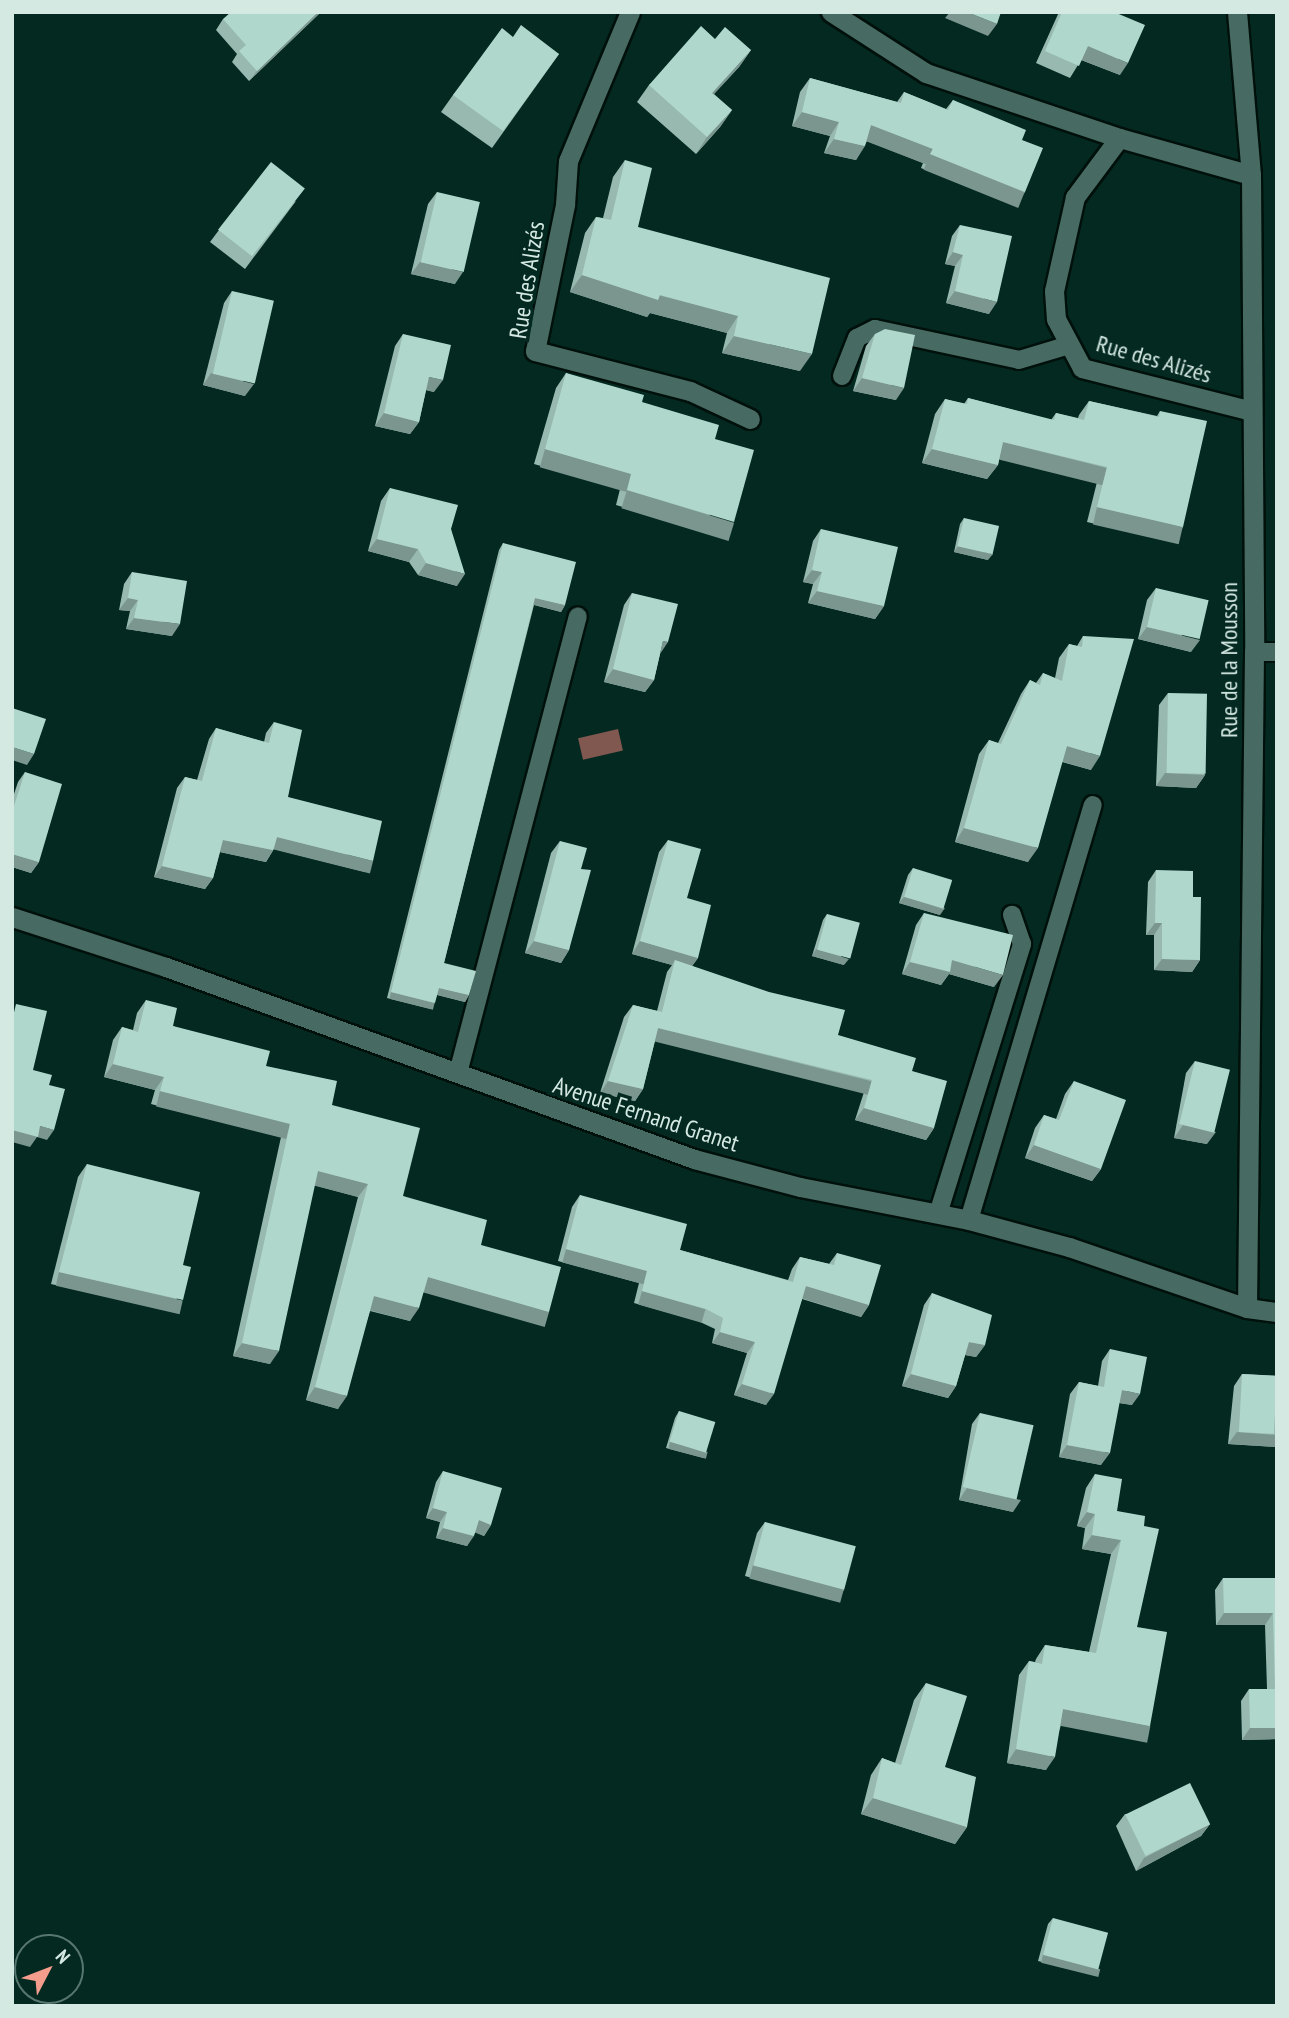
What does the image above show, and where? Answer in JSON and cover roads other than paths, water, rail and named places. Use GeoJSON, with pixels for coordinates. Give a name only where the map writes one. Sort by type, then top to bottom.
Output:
{"type":"FeatureCollection","features":[{"type":"Feature","properties":{"kind":"street","name":"Rue des Alizés"},"geometry":{"type":"LineString","coordinates":[[630,12],[568,161],[565,205],[535,351],[690,391],[750,418]]}},
{"type":"Feature","properties":{"kind":"street"},"geometry":{"type":"LineString","coordinates":[[831,12],[926,73],[1119,138],[1251,175]]}},
{"type":"Feature","properties":{"kind":"street","name":"Rue de la Mousson"},"geometry":{"type":"LineString","coordinates":[[1237,12],[1251,175],[1254,652],[1247,1308]]}},
{"type":"Feature","properties":{"kind":"street","name":"Rue des Alizés"},"geometry":{"type":"LineString","coordinates":[[1119,138],[1075,197],[1054,291],[1056,319],[1082,368],[1252,411]]}},
{"type":"Feature","properties":{"kind":"street","name":"Avenue Fernand Granet"},"geometry":{"type":"LineString","coordinates":[[12,917],[458,1073],[694,1159],[800,1187],[969,1220],[1069,1247],[1247,1308],[1277,1312]]}},
{"type":"Feature","properties":{"kind":"lane"},"geometry":{"type":"LineString","coordinates":[[842,376],[857,338],[875,329],[1019,360],[1069,345]]}},
{"type":"Feature","properties":{"kind":"lane"},"geometry":{"type":"LineString","coordinates":[[458,1073],[578,616]]}},
{"type":"Feature","properties":{"kind":"lane"},"geometry":{"type":"LineString","coordinates":[[1254,652],[1277,652]]}},
{"type":"Feature","properties":{"kind":"lane"},"geometry":{"type":"LineString","coordinates":[[969,1220],[1093,805]]}},
{"type":"Feature","properties":{"kind":"lane"},"geometry":{"type":"LineString","coordinates":[[939,1214],[1022,944],[1012,915]]}}]}
